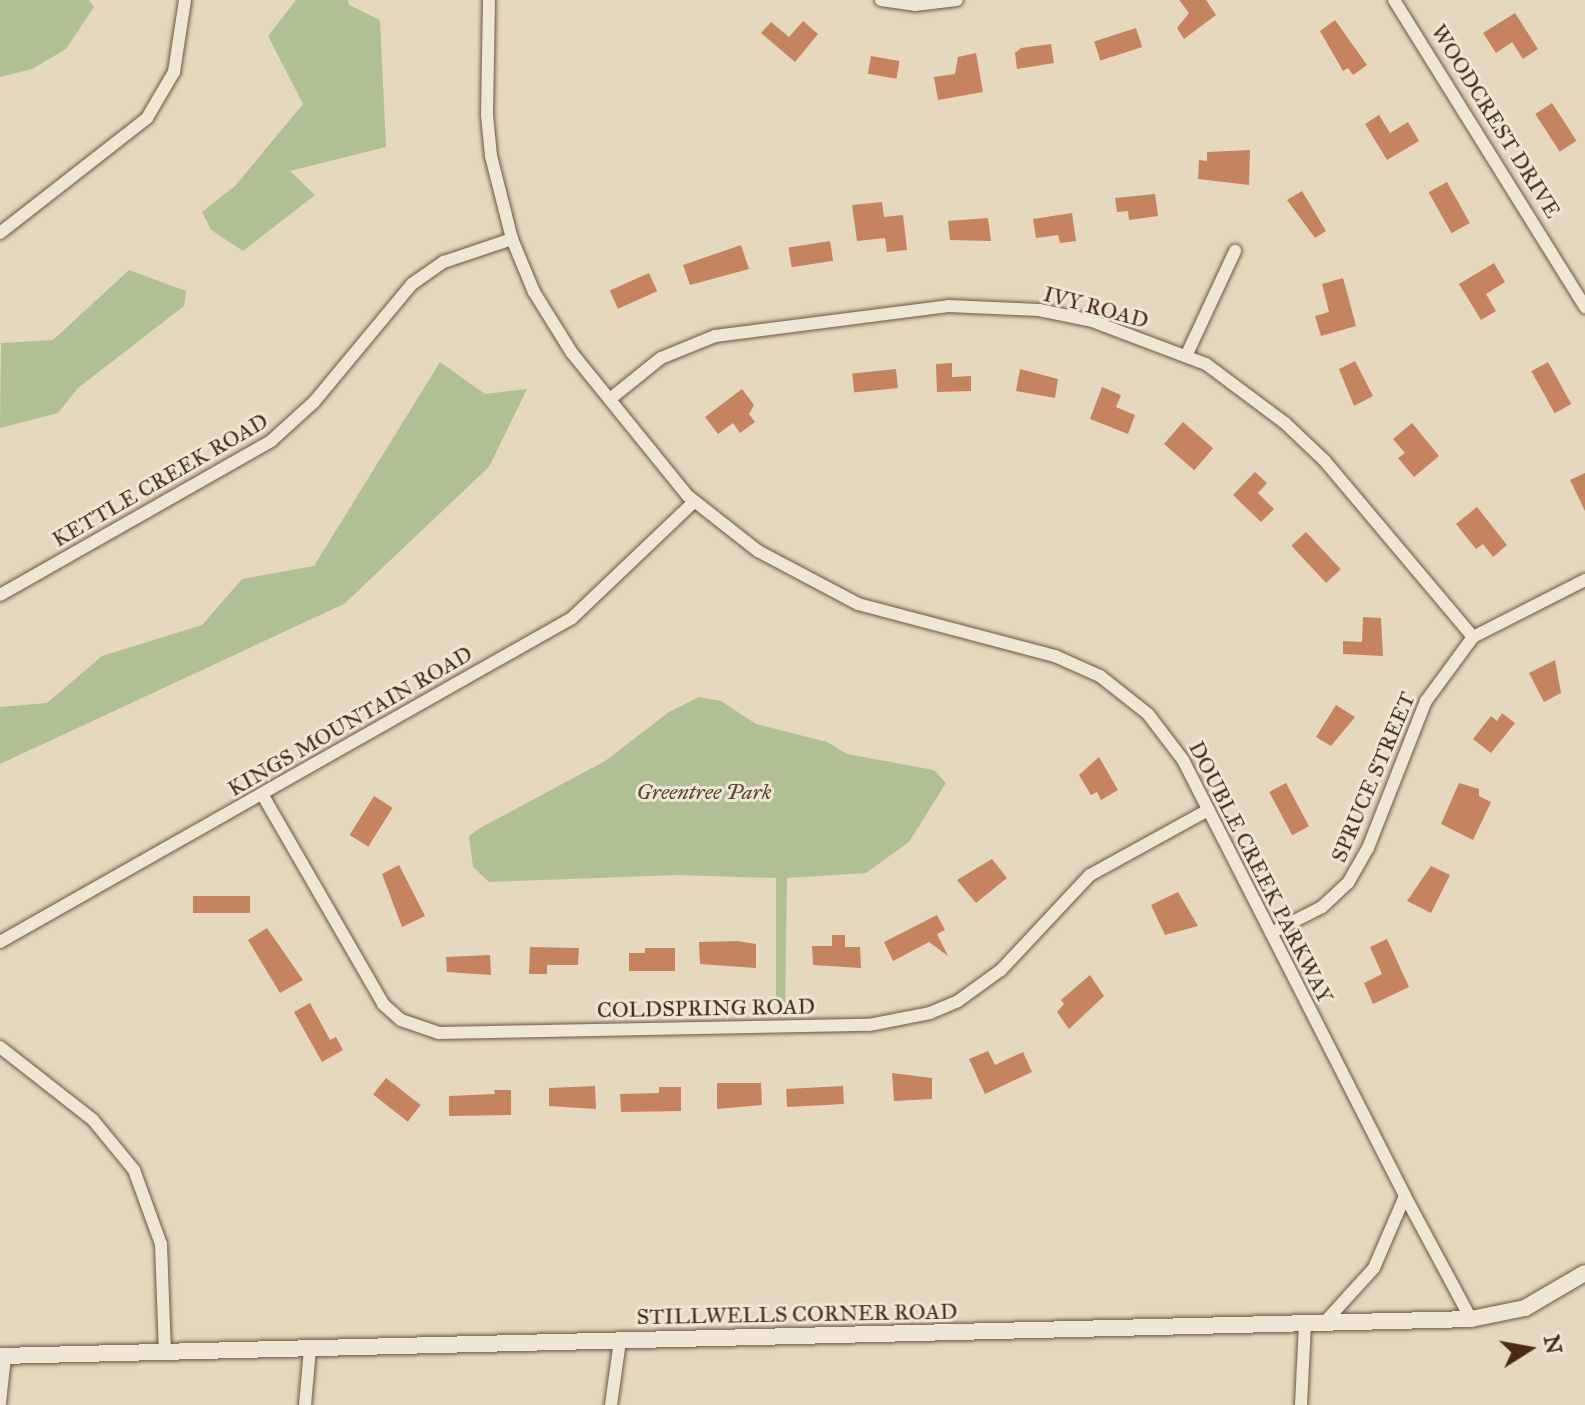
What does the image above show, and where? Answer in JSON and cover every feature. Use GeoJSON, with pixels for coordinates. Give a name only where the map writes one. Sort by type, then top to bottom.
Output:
{"type":"FeatureCollection","features":[{"type":"Feature","properties":{"kind":"street"},"geometry":{"type":"LineString","coordinates":[[0,233],[147,118],[174,72],[185,0]]}},
{"type":"Feature","properties":{"kind":"street","name":"DOUBLE CREEK PARKWAY"},"geometry":{"type":"LineString","coordinates":[[489,0],[487,115],[512,239],[557,330],[694,502],[758,551],[858,604],[1055,656],[1100,676],[1134,700],[1163,731],[1208,810],[1471,1319]]}},
{"type":"Feature","properties":{"kind":"street"},"geometry":{"type":"LineString","coordinates":[[881,0],[915,5],[957,0]]}},
{"type":"Feature","properties":{"kind":"street","name":"WOODCREST DRIVE"},"geometry":{"type":"LineString","coordinates":[[1394,0],[1585,307]]}},
{"type":"Feature","properties":{"kind":"street","name":"KETTLE CREEK ROAD"},"geometry":{"type":"LineString","coordinates":[[0,595],[271,441],[314,402],[412,284],[444,262],[512,239]]}},
{"type":"Feature","properties":{"kind":"street"},"geometry":{"type":"LineString","coordinates":[[1187,354],[1235,251]]}},
{"type":"Feature","properties":{"kind":"street","name":"IVY ROAD"},"geometry":{"type":"LineString","coordinates":[[610,399],[655,362],[692,342],[933,307],[1039,310],[1092,321],[1187,354],[1285,423],[1324,460],[1473,637]]}},
{"type":"Feature","properties":{"kind":"street","name":"KINGS MOUNTAIN ROAD"},"geometry":{"type":"LineString","coordinates":[[0,942],[572,618],[694,502]]}},
{"type":"Feature","properties":{"kind":"street","name":"SPRUCE STREET"},"geometry":{"type":"LineString","coordinates":[[1271,933],[1322,907],[1348,883],[1368,848],[1426,701],[1473,637],[1585,580]]}},
{"type":"Feature","properties":{"kind":"street","name":"COLDSPRING ROAD"},"geometry":{"type":"LineString","coordinates":[[262,794],[383,1004],[401,1020],[439,1033],[869,1025],[920,1016],[958,1001],[1001,970],[1090,875],[1208,810]]}},
{"type":"Feature","properties":{"kind":"street"},"geometry":{"type":"LineString","coordinates":[[0,1047],[93,1120],[134,1170],[161,1244],[165,1352]]}},
{"type":"Feature","properties":{"kind":"street"},"geometry":{"type":"LineString","coordinates":[[1324,1323],[1374,1268],[1405,1196]]}},
{"type":"Feature","properties":{"kind":"street","name":"STILLWELLS CORNER ROAD"},"geometry":{"type":"LineString","coordinates":[[3,1356],[1471,1319],[1525,1308],[1585,1273]]}},
{"type":"Feature","properties":{"kind":"street"},"geometry":{"type":"LineString","coordinates":[[1301,1405],[1305,1324]]}},
{"type":"Feature","properties":{"kind":"street"},"geometry":{"type":"LineString","coordinates":[[611,1405],[620,1341]]}},
{"type":"Feature","properties":{"kind":"street"},"geometry":{"type":"LineString","coordinates":[[305,1405],[310,1349]]}},
{"type":"Feature","properties":{"kind":"street"},"geometry":{"type":"LineString","coordinates":[[0,1403],[3,1356]]}},
{"type":"Feature","properties":{"kind":"green space"},"geometry":{"type":"Polygon","coordinates":[[[0,0],[89,0],[94,7],[66,49],[32,69],[0,77],[0,0]]]}},
{"type":"Feature","properties":{"kind":"green space"},"geometry":{"type":"Polygon","coordinates":[[[296,0],[348,0],[349,5],[380,20],[386,147],[290,171],[315,195],[243,251],[211,230],[202,212],[235,186],[303,104],[268,36],[296,0]]]}},
{"type":"Feature","properties":{"kind":"green space"},"geometry":{"type":"Polygon","coordinates":[[[129,270],[186,291],[184,306],[78,388],[58,413],[0,428],[1,343],[53,340],[129,270]]]}},
{"type":"Feature","properties":{"kind":"green space"},"geometry":{"type":"Polygon","coordinates":[[[440,362],[485,394],[527,389],[489,467],[344,604],[0,764],[0,707],[47,703],[102,656],[202,625],[242,579],[314,566],[440,362]]]}},
{"type":"Feature","properties":{"kind":"green space","name":"Greentree Park"},"geometry":{"type":"Polygon","coordinates":[[[699,697],[721,701],[756,724],[827,742],[847,754],[934,770],[946,783],[909,842],[866,873],[787,878],[785,1012],[776,1013],[776,878],[678,875],[489,882],[473,867],[469,836],[605,761],[669,712],[699,697]]]}},
{"type":"Feature","properties":{"kind":"building"},"geometry":{"type":"Polygon","coordinates":[[[1179,0],[1206,0],[1216,15],[1184,39],[1177,28],[1189,13],[1179,0]]]}},
{"type":"Feature","properties":{"kind":"building"},"geometry":{"type":"Polygon","coordinates":[[[1515,13],[1538,49],[1523,59],[1512,42],[1496,53],[1483,33],[1515,13]]]}},
{"type":"Feature","properties":{"kind":"building"},"geometry":{"type":"Polygon","coordinates":[[[1335,20],[1367,65],[1353,75],[1348,68],[1343,71],[1320,31],[1335,20]]]}},
{"type":"Feature","properties":{"kind":"building"},"geometry":{"type":"Polygon","coordinates":[[[803,21],[818,34],[795,62],[761,33],[771,22],[789,37],[803,21]]]}},
{"type":"Feature","properties":{"kind":"building"},"geometry":{"type":"Polygon","coordinates":[[[1136,28],[1142,47],[1100,61],[1094,42],[1136,28]]]}},
{"type":"Feature","properties":{"kind":"building"},"geometry":{"type":"Polygon","coordinates":[[[1051,44],[1054,63],[1017,69],[1015,53],[1021,48],[1051,44]]]}},
{"type":"Feature","properties":{"kind":"building"},"geometry":{"type":"Polygon","coordinates":[[[976,53],[983,92],[938,100],[934,77],[955,74],[958,57],[976,53]]]}},
{"type":"Feature","properties":{"kind":"building"},"geometry":{"type":"Polygon","coordinates":[[[871,56],[900,61],[896,79],[868,74],[871,56]]]}},
{"type":"Feature","properties":{"kind":"building"},"geometry":{"type":"Polygon","coordinates":[[[1552,103],[1577,141],[1560,152],[1535,114],[1552,103]]]}},
{"type":"Feature","properties":{"kind":"building"},"geometry":{"type":"Polygon","coordinates":[[[1379,115],[1390,133],[1408,122],[1419,141],[1387,160],[1365,124],[1379,115]]]}},
{"type":"Feature","properties":{"kind":"building"},"geometry":{"type":"Polygon","coordinates":[[[1250,150],[1249,185],[1198,179],[1199,160],[1207,161],[1207,152],[1250,150]]]}},
{"type":"Feature","properties":{"kind":"building"},"geometry":{"type":"Polygon","coordinates":[[[1447,182],[1470,223],[1451,233],[1429,192],[1447,182]]]}},
{"type":"Feature","properties":{"kind":"building"},"geometry":{"type":"Polygon","coordinates":[[[1302,191],[1326,231],[1315,238],[1287,200],[1302,191]]]}},
{"type":"Feature","properties":{"kind":"building"},"geometry":{"type":"Polygon","coordinates":[[[1155,194],[1158,216],[1129,220],[1128,211],[1117,212],[1115,198],[1155,194]]]}},
{"type":"Feature","properties":{"kind":"building"},"geometry":{"type":"Polygon","coordinates":[[[882,202],[884,217],[903,215],[907,250],[887,252],[885,238],[857,241],[852,205],[882,202]]]}},
{"type":"Feature","properties":{"kind":"building"},"geometry":{"type":"Polygon","coordinates":[[[1072,213],[1076,241],[1060,243],[1058,235],[1036,238],[1033,219],[1072,213]]]}},
{"type":"Feature","properties":{"kind":"building"},"geometry":{"type":"Polygon","coordinates":[[[988,218],[991,241],[950,240],[948,221],[988,218]]]}},
{"type":"Feature","properties":{"kind":"building"},"geometry":{"type":"Polygon","coordinates":[[[830,241],[833,261],[792,267],[789,248],[830,241]]]}},
{"type":"Feature","properties":{"kind":"building"},"geometry":{"type":"Polygon","coordinates":[[[741,245],[749,269],[690,285],[683,265],[741,245]]]}},
{"type":"Feature","properties":{"kind":"building"},"geometry":{"type":"Polygon","coordinates":[[[1494,263],[1505,282],[1486,294],[1496,311],[1481,320],[1459,284],[1494,263]]]}},
{"type":"Feature","properties":{"kind":"building"},"geometry":{"type":"Polygon","coordinates":[[[649,273],[657,291],[618,309],[610,290],[649,273]]]}},
{"type":"Feature","properties":{"kind":"building"},"geometry":{"type":"Polygon","coordinates":[[[1343,278],[1356,326],[1321,336],[1315,316],[1329,312],[1322,284],[1343,278]]]}},
{"type":"Feature","properties":{"kind":"building"},"geometry":{"type":"Polygon","coordinates":[[[1355,361],[1373,396],[1354,406],[1339,369],[1355,361]]]}},
{"type":"Feature","properties":{"kind":"building"},"geometry":{"type":"Polygon","coordinates":[[[1548,362],[1571,404],[1555,413],[1531,371],[1548,362]]]}},
{"type":"Feature","properties":{"kind":"building"},"geometry":{"type":"Polygon","coordinates":[[[952,363],[952,377],[971,376],[971,391],[937,392],[936,364],[952,363]]]}},
{"type":"Feature","properties":{"kind":"building"},"geometry":{"type":"Polygon","coordinates":[[[896,369],[898,388],[854,392],[852,374],[896,369]]]}},
{"type":"Feature","properties":{"kind":"building"},"geometry":{"type":"Polygon","coordinates":[[[1020,369],[1058,379],[1055,398],[1016,391],[1020,369]]]}},
{"type":"Feature","properties":{"kind":"building"},"geometry":{"type":"Polygon","coordinates":[[[1102,387],[1121,395],[1116,407],[1135,415],[1128,434],[1090,419],[1102,387]]]}},
{"type":"Feature","properties":{"kind":"building"},"geometry":{"type":"Polygon","coordinates":[[[742,389],[754,405],[749,414],[755,422],[740,433],[733,423],[718,434],[705,417],[742,389]]]}},
{"type":"Feature","properties":{"kind":"building"},"geometry":{"type":"Polygon","coordinates":[[[1183,422],[1213,448],[1194,470],[1164,444],[1183,422]]]}},
{"type":"Feature","properties":{"kind":"building"},"geometry":{"type":"Polygon","coordinates":[[[1412,423],[1439,456],[1414,477],[1398,458],[1405,453],[1393,439],[1412,423]]]}},
{"type":"Feature","properties":{"kind":"building"},"geometry":{"type":"Polygon","coordinates":[[[1255,472],[1267,483],[1258,493],[1274,509],[1261,522],[1233,495],[1255,472]]]}},
{"type":"Feature","properties":{"kind":"building"},"geometry":{"type":"Polygon","coordinates":[[[1585,473],[1585,511],[1570,480],[1585,473]]]}},
{"type":"Feature","properties":{"kind":"building"},"geometry":{"type":"Polygon","coordinates":[[[1477,507],[1507,545],[1493,557],[1483,544],[1476,549],[1456,524],[1477,507]]]}},
{"type":"Feature","properties":{"kind":"building"},"geometry":{"type":"Polygon","coordinates":[[[1306,532],[1341,569],[1326,583],[1291,546],[1306,532]]]}},
{"type":"Feature","properties":{"kind":"building"},"geometry":{"type":"Polygon","coordinates":[[[1363,617],[1381,618],[1383,656],[1343,654],[1343,641],[1362,642],[1363,617]]]}},
{"type":"Feature","properties":{"kind":"building"},"geometry":{"type":"Polygon","coordinates":[[[1555,660],[1561,693],[1544,702],[1529,673],[1555,660]]]}},
{"type":"Feature","properties":{"kind":"building"},"geometry":{"type":"Polygon","coordinates":[[[1336,705],[1355,717],[1331,746],[1316,737],[1336,705]]]}},
{"type":"Feature","properties":{"kind":"building"},"geometry":{"type":"Polygon","coordinates":[[[1502,713],[1515,723],[1491,753],[1473,739],[1491,716],[1497,721],[1502,713]]]}},
{"type":"Feature","properties":{"kind":"building"},"geometry":{"type":"Polygon","coordinates":[[[1099,757],[1118,790],[1101,800],[1097,792],[1091,795],[1079,775],[1099,757]]]}},
{"type":"Feature","properties":{"kind":"building"},"geometry":{"type":"Polygon","coordinates":[[[1286,783],[1309,826],[1292,835],[1269,792],[1286,783]]]}},
{"type":"Feature","properties":{"kind":"building"},"geometry":{"type":"Polygon","coordinates":[[[1459,783],[1479,789],[1479,796],[1491,802],[1473,840],[1441,824],[1459,783]]]}},
{"type":"Feature","properties":{"kind":"building"},"geometry":{"type":"Polygon","coordinates":[[[374,796],[393,808],[368,847],[350,835],[374,796]]]}},
{"type":"Feature","properties":{"kind":"building"},"geometry":{"type":"Polygon","coordinates":[[[992,859],[1007,878],[976,903],[957,880],[992,859]]]}},
{"type":"Feature","properties":{"kind":"building"},"geometry":{"type":"Polygon","coordinates":[[[399,865],[425,916],[402,927],[382,874],[399,865]]]}},
{"type":"Feature","properties":{"kind":"building"},"geometry":{"type":"Polygon","coordinates":[[[1431,866],[1450,875],[1431,913],[1407,901],[1431,866]]]}},
{"type":"Feature","properties":{"kind":"building"},"geometry":{"type":"Polygon","coordinates":[[[1178,892],[1198,926],[1165,935],[1151,905],[1178,892]]]}},
{"type":"Feature","properties":{"kind":"building"},"geometry":{"type":"Polygon","coordinates":[[[193,896],[250,896],[250,913],[193,913],[193,896]]]}},
{"type":"Feature","properties":{"kind":"building"},"geometry":{"type":"Polygon","coordinates":[[[937,915],[945,930],[937,934],[948,956],[929,942],[893,961],[884,942],[937,915]]]}},
{"type":"Feature","properties":{"kind":"building"},"geometry":{"type":"Polygon","coordinates":[[[267,928],[303,980],[280,993],[248,940],[267,928]]]}},
{"type":"Feature","properties":{"kind":"building"},"geometry":{"type":"Polygon","coordinates":[[[832,935],[845,935],[845,947],[860,947],[861,968],[813,965],[812,946],[832,946],[832,935]]]}},
{"type":"Feature","properties":{"kind":"building"},"geometry":{"type":"Polygon","coordinates":[[[1387,939],[1409,987],[1373,1004],[1364,983],[1382,974],[1370,947],[1387,939]]]}},
{"type":"Feature","properties":{"kind":"building"},"geometry":{"type":"Polygon","coordinates":[[[699,942],[756,944],[756,968],[700,964],[699,942]]]}},
{"type":"Feature","properties":{"kind":"building"},"geometry":{"type":"Polygon","coordinates":[[[530,947],[579,948],[578,965],[547,965],[547,974],[529,974],[530,947]]]}},
{"type":"Feature","properties":{"kind":"building"},"geometry":{"type":"Polygon","coordinates":[[[645,948],[675,948],[675,971],[629,971],[629,953],[645,953],[645,948]]]}},
{"type":"Feature","properties":{"kind":"building"},"geometry":{"type":"Polygon","coordinates":[[[490,955],[491,975],[447,972],[446,957],[490,955]]]}},
{"type":"Feature","properties":{"kind":"building"},"geometry":{"type":"Polygon","coordinates":[[[1090,975],[1104,996],[1069,1029],[1057,1012],[1064,1004],[1061,1000],[1090,975]]]}},
{"type":"Feature","properties":{"kind":"building"},"geometry":{"type":"Polygon","coordinates":[[[310,1003],[330,1040],[336,1037],[343,1050],[322,1062],[294,1012],[310,1003]]]}},
{"type":"Feature","properties":{"kind":"building"},"geometry":{"type":"Polygon","coordinates":[[[988,1051],[995,1065],[1023,1052],[1032,1072],[985,1094],[969,1059],[988,1051]]]}},
{"type":"Feature","properties":{"kind":"building"},"geometry":{"type":"Polygon","coordinates":[[[892,1073],[932,1078],[932,1099],[894,1101],[892,1073]]]}},
{"type":"Feature","properties":{"kind":"building"},"geometry":{"type":"Polygon","coordinates":[[[386,1078],[421,1105],[408,1122],[373,1095],[386,1078]]]}},
{"type":"Feature","properties":{"kind":"building"},"geometry":{"type":"Polygon","coordinates":[[[717,1083],[761,1083],[762,1105],[717,1109],[717,1083]]]}},
{"type":"Feature","properties":{"kind":"building"},"geometry":{"type":"Polygon","coordinates":[[[595,1086],[596,1109],[549,1106],[549,1088],[595,1086]]]}},
{"type":"Feature","properties":{"kind":"building"},"geometry":{"type":"Polygon","coordinates":[[[843,1086],[844,1104],[787,1107],[786,1089],[843,1086]]]}},
{"type":"Feature","properties":{"kind":"building"},"geometry":{"type":"Polygon","coordinates":[[[659,1087],[681,1087],[681,1111],[621,1112],[620,1094],[659,1093],[659,1087]]]}},
{"type":"Feature","properties":{"kind":"building"},"geometry":{"type":"Polygon","coordinates":[[[494,1090],[511,1090],[511,1115],[449,1116],[449,1096],[495,1094],[494,1090]]]}}]}
